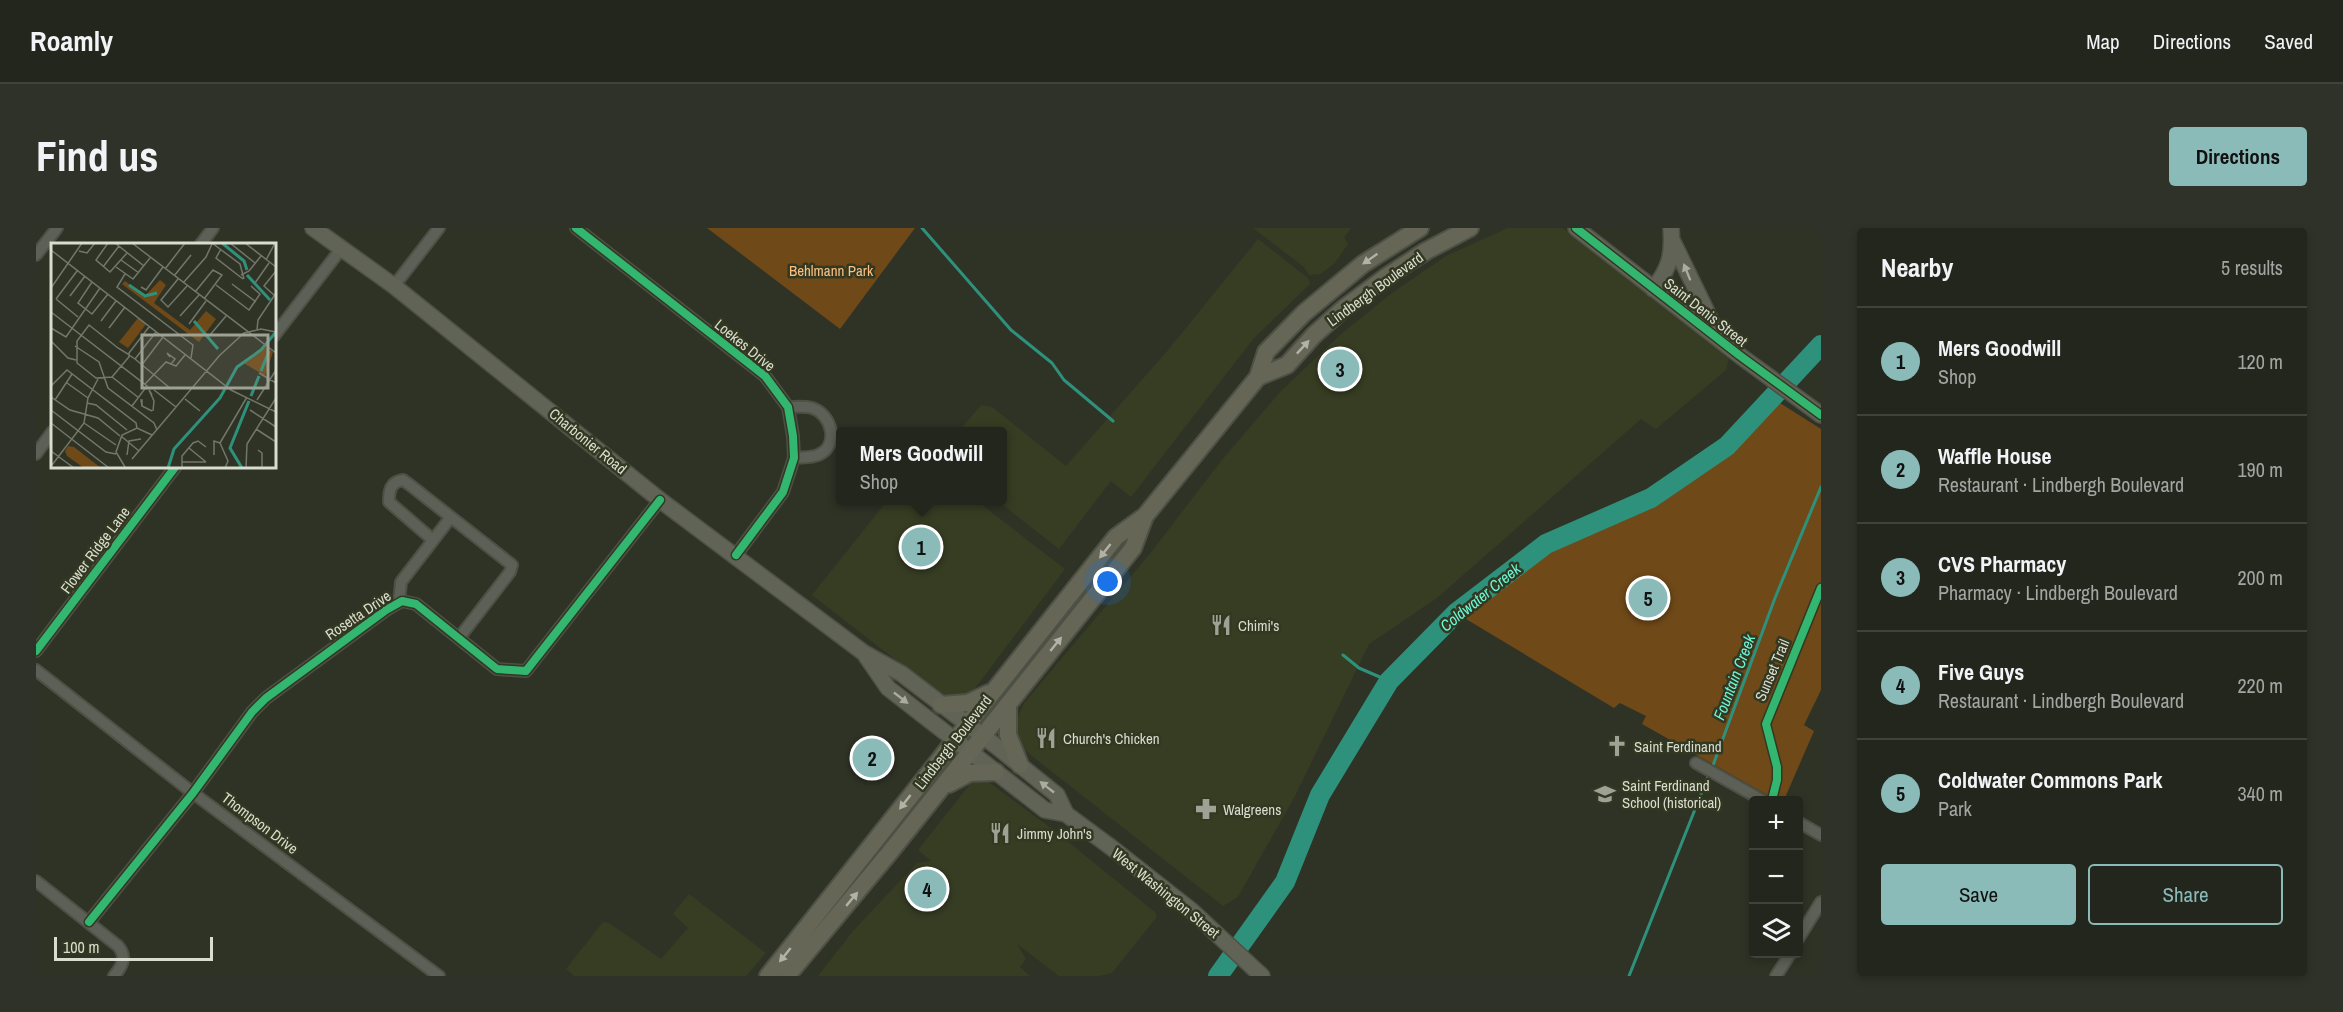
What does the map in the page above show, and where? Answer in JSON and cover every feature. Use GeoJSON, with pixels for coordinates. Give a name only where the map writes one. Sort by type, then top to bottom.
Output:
{"type":"FeatureCollection","features":[{"type":"Feature","properties":{"kind":"main road","name":"Charbonier Road"},"geometry":{"type":"LineString","coordinates":[[313,228],[394,286],[660,500],[864,653],[902,674],[966,724]]}},
{"type":"Feature","properties":{"kind":"main road","name":"Lindbergh Boulevard"},"geometry":{"type":"LineString","coordinates":[[768,976],[1116,537],[1145,516],[1258,377],[1266,352],[1304,313],[1363,264],[1419,228]]}},
{"type":"Feature","properties":{"kind":"main road","name":"Lindbergh Boulevard"},"geometry":{"type":"LineString","coordinates":[[1258,377],[1287,365],[1338,314],[1386,277],[1426,251],[1470,228]]}},
{"type":"Feature","properties":{"kind":"main road","name":"Saint Denis Street"},"geometry":{"type":"LineString","coordinates":[[1576,228],[1722,342],[1821,415]]}},
{"type":"Feature","properties":{"kind":"main road"},"geometry":{"type":"LineString","coordinates":[[1653,289],[1665,276],[1671,234]]}},
{"type":"Feature","properties":{"kind":"main road"},"geometry":{"type":"LineString","coordinates":[[1671,234],[1722,342]]}},
{"type":"Feature","properties":{"kind":"main road","name":"Lindbergh Boulevard"},"geometry":{"type":"LineString","coordinates":[[787,976],[1133,548],[1145,516]]}},
{"type":"Feature","properties":{"kind":"main road","name":"Charbonier Road"},"geometry":{"type":"LineString","coordinates":[[864,653],[888,688],[970,752]]}},
{"type":"Feature","properties":{"kind":"main road"},"geometry":{"type":"LineString","coordinates":[[941,705],[968,703],[993,691]]}},
{"type":"Feature","properties":{"kind":"main road"},"geometry":{"type":"LineString","coordinates":[[1008,704],[1008,735],[1020,765]]}},
{"type":"Feature","properties":{"kind":"main road","name":"West Washington Street"},"geometry":{"type":"LineString","coordinates":[[966,724],[1057,795],[1066,814]]}},
{"type":"Feature","properties":{"kind":"main road","name":"West Washington Street"},"geometry":{"type":"LineString","coordinates":[[970,752],[1045,810],[1066,814],[1167,891],[1257,972]]}},
{"type":"Feature","properties":{"kind":"main road"},"geometry":{"type":"LineString","coordinates":[[942,787],[970,773],[996,772]]}},
{"type":"Feature","properties":{"kind":"street"},"geometry":{"type":"LineString","coordinates":[[36,255],[57,228]]}},
{"type":"Feature","properties":{"kind":"street"},"geometry":{"type":"LineString","coordinates":[[202,243],[213,228]]}},
{"type":"Feature","properties":{"kind":"street"},"geometry":{"type":"LineString","coordinates":[[394,286],[439,228]]}},
{"type":"Feature","properties":{"kind":"street","name":"Loekes Drive"},"geometry":{"type":"LineString","coordinates":[[576,228],[765,376],[788,407],[794,458],[783,492],[736,555]]}},
{"type":"Feature","properties":{"kind":"street"},"geometry":{"type":"LineString","coordinates":[[276,333],[341,249]]}},
{"type":"Feature","properties":{"kind":"street"},"geometry":{"type":"LineString","coordinates":[[788,407],[812,408],[824,416],[831,432],[831,441],[826,449],[817,456],[794,458]]}},
{"type":"Feature","properties":{"kind":"street"},"geometry":{"type":"LineString","coordinates":[[36,454],[51,433]]}},
{"type":"Feature","properties":{"kind":"street","name":"Flower Ridge Lane"},"geometry":{"type":"LineString","coordinates":[[36,651],[174,468]]}},
{"type":"Feature","properties":{"kind":"street"},"geometry":{"type":"LineString","coordinates":[[433,540],[389,502],[392,486],[403,480],[512,565],[510,572],[459,638]]}},
{"type":"Feature","properties":{"kind":"street","name":"Rosetta Drive"},"geometry":{"type":"LineString","coordinates":[[89,922],[193,793],[252,712],[266,698],[399,602],[416,604],[497,669],[526,671],[660,500]]}},
{"type":"Feature","properties":{"kind":"street"},"geometry":{"type":"LineString","coordinates":[[399,602],[401,582],[451,517]]}},
{"type":"Feature","properties":{"kind":"street","name":"Thompson Drive"},"geometry":{"type":"LineString","coordinates":[[36,670],[193,793],[439,976]]}},
{"type":"Feature","properties":{"kind":"street"},"geometry":{"type":"LineString","coordinates":[[1696,763],[1753,796]]}},
{"type":"Feature","properties":{"kind":"street"},"geometry":{"type":"LineString","coordinates":[[1803,825],[1821,835]]}},
{"type":"Feature","properties":{"kind":"street"},"geometry":{"type":"LineString","coordinates":[[36,881],[118,946],[124,956],[122,965],[114,976]]}},
{"type":"Feature","properties":{"kind":"street"},"geometry":{"type":"LineString","coordinates":[[1803,931],[1821,902]]}},
{"type":"Feature","properties":{"kind":"street"},"geometry":{"type":"LineString","coordinates":[[1776,976],[1787,958]]}},
{"type":"Feature","properties":{"kind":"shaded area"},"geometry":{"type":"Polygon","coordinates":[[[1253,228],[1351,228],[1344,237],[1348,244],[1334,264],[1320,274],[1309,275],[1304,267],[1253,228]]]}},
{"type":"Feature","properties":{"kind":"shaded area"},"geometry":{"type":"Polygon","coordinates":[[[1508,228],[1562,228],[1576,235],[1729,358],[1726,370],[1656,429],[1641,419],[1437,598],[1369,644],[1296,794],[1238,897],[1223,906],[1023,749],[1016,737],[1016,721],[1024,703],[1149,555],[1221,461],[1281,391],[1340,335],[1392,293],[1446,256],[1508,228]]]}},
{"type":"Feature","properties":{"kind":"shaded area"},"geometry":{"type":"Polygon","coordinates":[[[1258,239],[1308,278],[1310,284],[1254,338],[1131,497],[1111,481],[1059,549],[1003,505],[1007,505],[1007,427],[962,427],[981,405],[992,407],[1066,466],[1169,349],[1258,239]]]}},
{"type":"Feature","properties":{"kind":"shaded area"},"geometry":{"type":"Polygon","coordinates":[[[884,505],[982,505],[1065,569],[973,691],[962,698],[954,699],[942,696],[812,595],[884,505]]]}},
{"type":"Feature","properties":{"kind":"shaded area"},"geometry":{"type":"Polygon","coordinates":[[[986,780],[1056,832],[1156,913],[1156,918],[1112,973],[1098,976],[1059,976],[1017,944],[1026,959],[1020,967],[1030,976],[818,976],[853,931],[917,863],[931,861],[918,850],[971,783],[986,780]]]}},
{"type":"Feature","properties":{"kind":"shaded area"},"geometry":{"type":"Polygon","coordinates":[[[689,894],[766,953],[746,976],[574,976],[566,969],[603,922],[609,923],[661,959],[688,928],[673,914],[689,894]]]}},
{"type":"Feature","properties":{"kind":"green space","name":"Behlmann Park"},"geometry":{"type":"Polygon","coordinates":[[[707,228],[915,228],[840,329],[707,228]]]}},
{"type":"Feature","properties":{"kind":"green space"},"geometry":{"type":"Polygon","coordinates":[[[1772,398],[1821,429],[1821,690],[1804,725],[1814,731],[1786,796],[1769,796],[1642,724],[1646,716],[1620,703],[1614,708],[1456,613],[1546,544],[1651,498],[1727,446],[1772,398]]]}},
{"type":"Feature","properties":{"kind":"waterway"},"geometry":{"type":"LineString","coordinates":[[922,228],[1011,330],[1052,363],[1064,380],[1113,421]]}},
{"type":"Feature","properties":{"kind":"waterway","name":"Coldwater Creek"},"geometry":{"type":"LineString","coordinates":[[1218,976],[1285,882],[1320,795],[1389,681],[1456,613],[1546,544],[1651,498],[1727,446],[1821,345]]}},
{"type":"Feature","properties":{"kind":"waterway","name":"Fountain Creek"},"geometry":{"type":"LineString","coordinates":[[1712,768],[1775,598],[1821,487]]}},
{"type":"Feature","properties":{"kind":"waterway"},"geometry":{"type":"LineString","coordinates":[[1343,655],[1359,668],[1389,681]]}},
{"type":"Feature","properties":{"kind":"waterway","name":"Fountain Creek"},"geometry":{"type":"LineString","coordinates":[[1629,976],[1709,774]]}},
{"type":"Feature","properties":{"kind":"cycle path"},"geometry":{"type":"LineString","coordinates":[[576,228],[765,376],[788,407],[794,458],[783,492],[736,555]]}},
{"type":"Feature","properties":{"kind":"cycle path"},"geometry":{"type":"LineString","coordinates":[[1576,228],[1739,355],[1821,415]]}},
{"type":"Feature","properties":{"kind":"cycle path"},"geometry":{"type":"LineString","coordinates":[[36,651],[174,468]]}},
{"type":"Feature","properties":{"kind":"cycle path"},"geometry":{"type":"LineString","coordinates":[[89,922],[193,793],[252,712],[266,698],[386,610],[402,601],[416,604],[497,669],[526,671],[660,500]]}},
{"type":"Feature","properties":{"kind":"cycle path","name":"Sunset Trail"},"geometry":{"type":"LineString","coordinates":[[1773,796],[1777,767],[1766,724],[1821,588]]}},
{"type":"Feature","properties":{"kind":"place","name":"CVS Pharmacy"},"geometry":{"type":"Point","coordinates":[1340,369]}},
{"type":"Feature","properties":{"kind":"place","name":"Mers Goodwill"},"geometry":{"type":"Point","coordinates":[921,547]}},
{"type":"Feature","properties":{"kind":"place","name":"Coldwater Commons Park"},"geometry":{"type":"Point","coordinates":[1648,598]}},
{"type":"Feature","properties":{"kind":"place","name":"Chimi's"},"geometry":{"type":"Point","coordinates":[1221,625]}},
{"type":"Feature","properties":{"kind":"place","name":"Church's Chicken"},"geometry":{"type":"Point","coordinates":[1046,738]}},
{"type":"Feature","properties":{"kind":"place","name":"Saint Ferdinand"},"geometry":{"type":"Point","coordinates":[1617,746]}},
{"type":"Feature","properties":{"kind":"place","name":"Waffle House"},"geometry":{"type":"Point","coordinates":[872,758]}},
{"type":"Feature","properties":{"kind":"place","name":"Saint Ferdinand School (historical)"},"geometry":{"type":"Point","coordinates":[1605,794]}},
{"type":"Feature","properties":{"kind":"place","name":"Walgreens"},"geometry":{"type":"Point","coordinates":[1206,809]}},
{"type":"Feature","properties":{"kind":"place","name":"Jimmy John's"},"geometry":{"type":"Point","coordinates":[1000,833]}},
{"type":"Feature","properties":{"kind":"place","name":"Five Guys"},"geometry":{"type":"Point","coordinates":[927,889]}}]}
